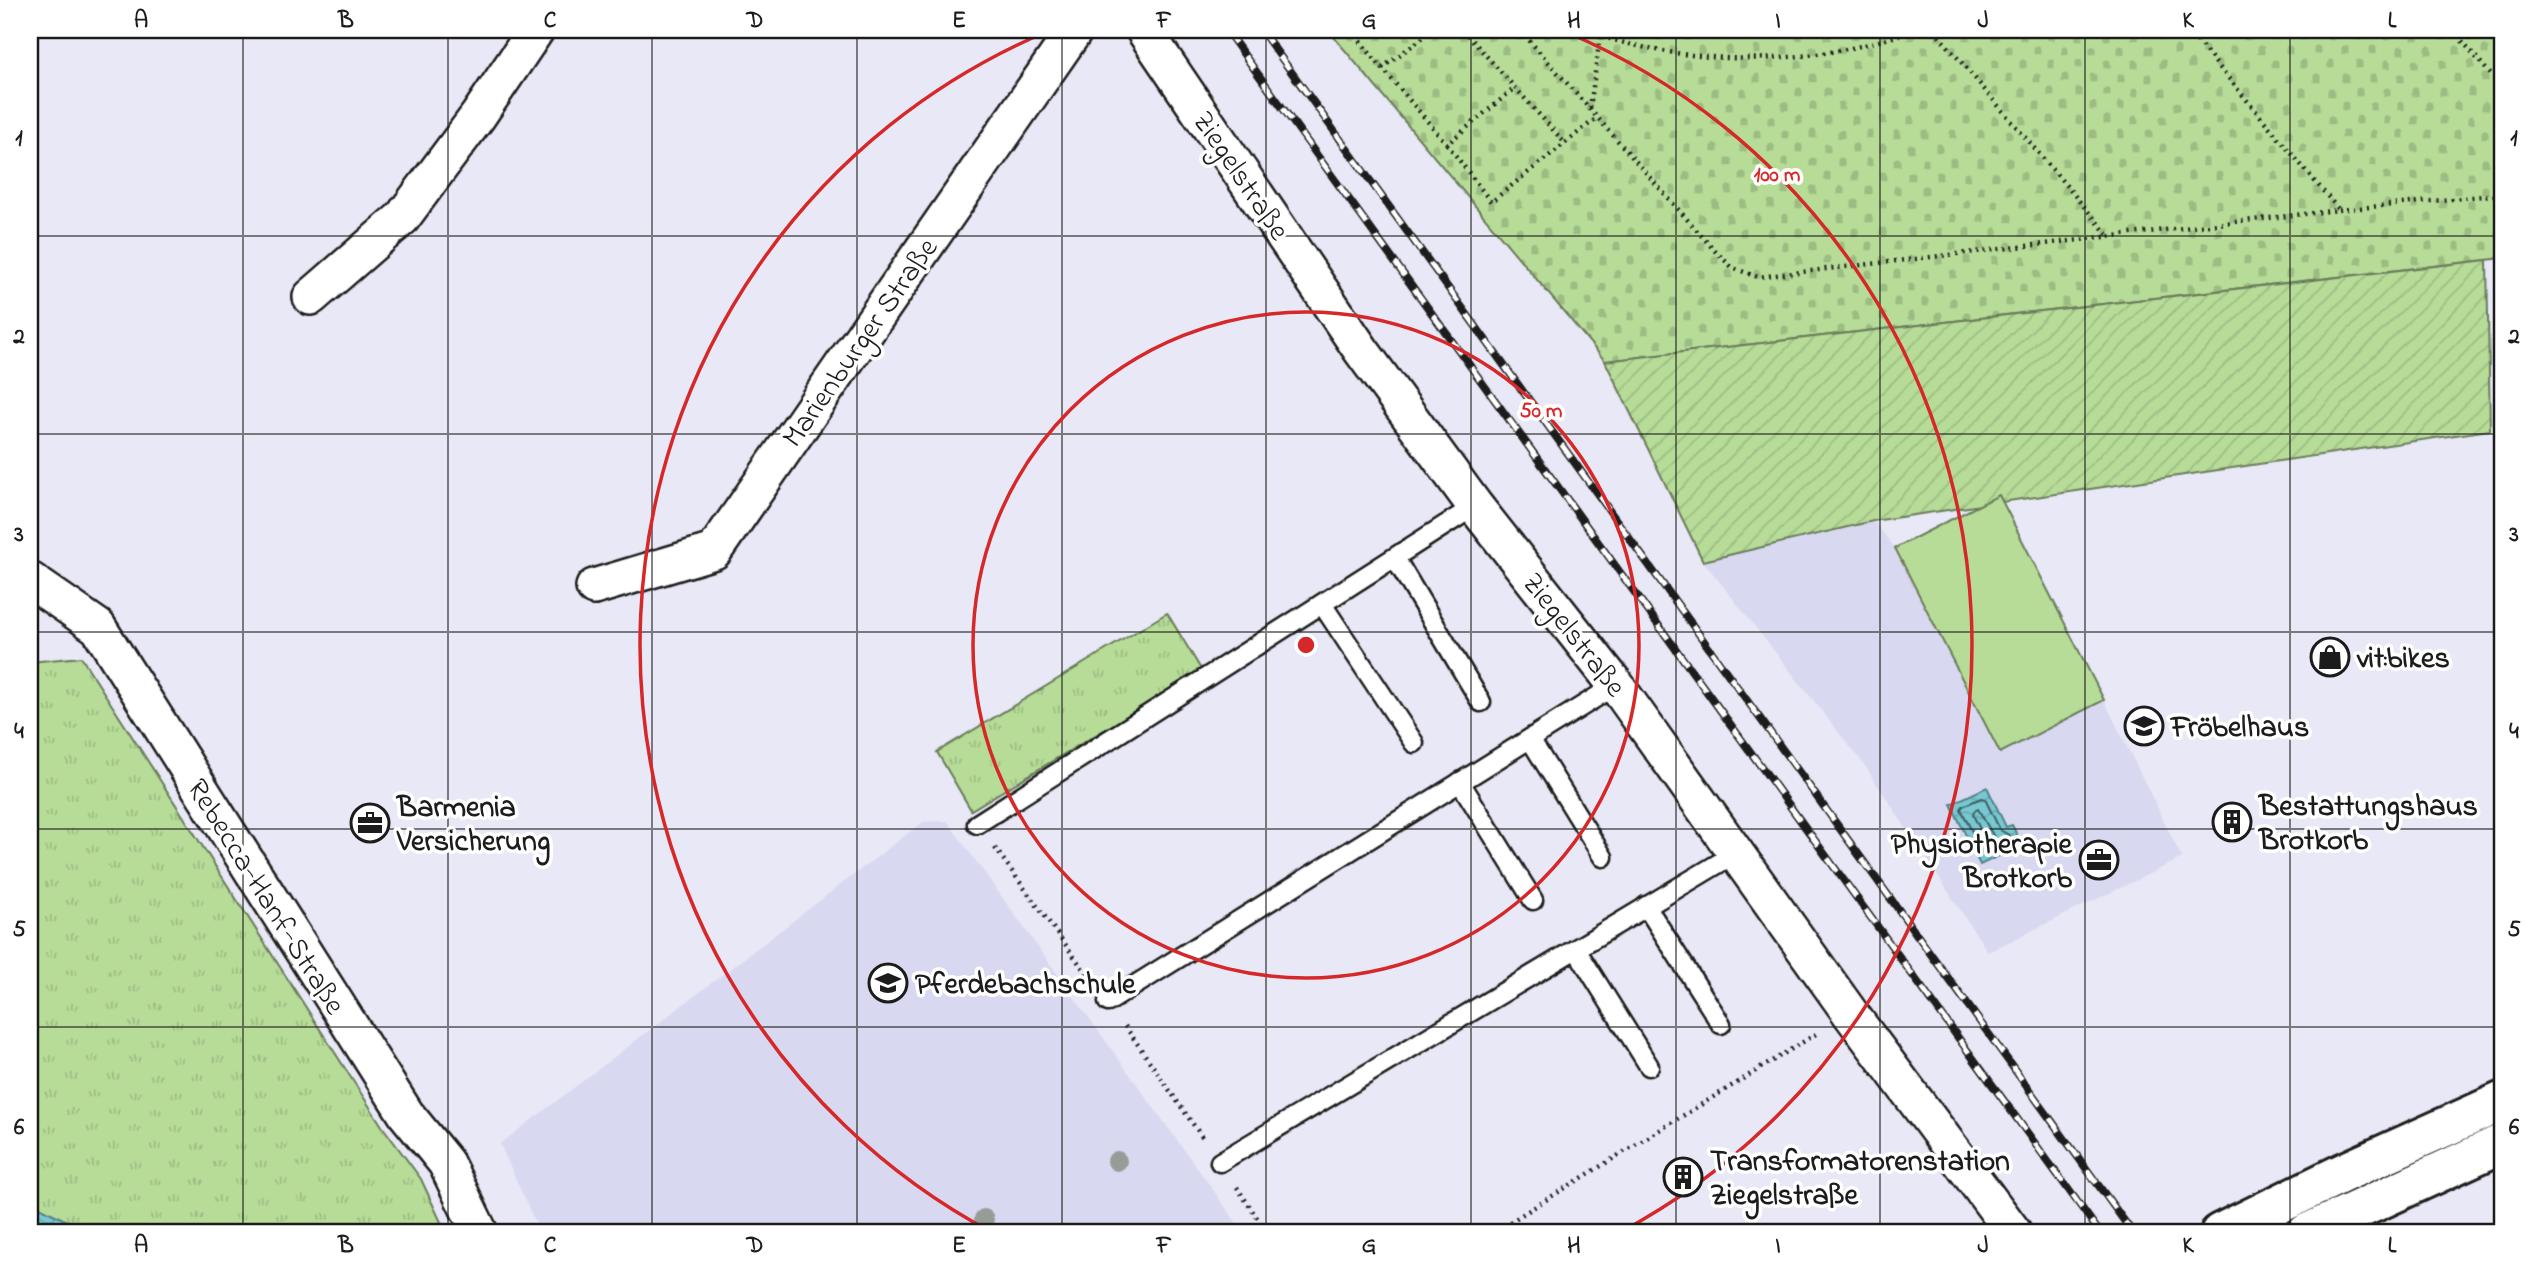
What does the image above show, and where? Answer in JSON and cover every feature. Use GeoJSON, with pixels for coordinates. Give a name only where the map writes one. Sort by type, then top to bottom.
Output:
{"type":"FeatureCollection","features":[{"type":"Feature","properties":{"kind":"main road"},"geometry":{"type":"LineString","coordinates":[[2307,1233],[2445,1148],[2503,1101]]}},
{"type":"Feature","properties":{"kind":"main road"},"geometry":{"type":"LineString","coordinates":[[2240,1229],[2345,1172],[2445,1148],[2503,1143]]}},
{"type":"Feature","properties":{"kind":"street"},"geometry":{"type":"LineString","coordinates":[[311,297],[402,218],[478,116],[536,30]]}},
{"type":"Feature","properties":{"kind":"street","name":"Marienburger Straße"},"geometry":{"type":"LineString","coordinates":[[594,587],[714,551],[1074,30]]}},
{"type":"Feature","properties":{"kind":"street","name":"Ziegelstraße"},"geometry":{"type":"LineString","coordinates":[[1139,33],[1361,350],[1475,506],[1616,684],[1850,1013],[2014,1233]]}},
{"type":"Feature","properties":{"kind":"street","name":"Rebecca-Hanf-Straße"},"geometry":{"type":"LineString","coordinates":[[30,580],[99,627],[406,1114],[446,1163],[480,1233]]}},
{"type":"Feature","properties":{"kind":"lane"},"geometry":{"type":"LineString","coordinates":[[977,824],[1475,506]]}},
{"type":"Feature","properties":{"kind":"lane"},"geometry":{"type":"LineString","coordinates":[[1395,558],[1480,702]]}},
{"type":"Feature","properties":{"kind":"lane"},"geometry":{"type":"LineString","coordinates":[[1322,604],[1414,743]]}},
{"type":"Feature","properties":{"kind":"lane"},"geometry":{"type":"LineString","coordinates":[[1108,1002],[1616,684]]}},
{"type":"Feature","properties":{"kind":"lane"},"geometry":{"type":"LineString","coordinates":[[1530,739],[1603,856]]}},
{"type":"Feature","properties":{"kind":"lane"},"geometry":{"type":"LineString","coordinates":[[1460,782],[1533,900]]}},
{"type":"Feature","properties":{"kind":"lane"},"geometry":{"type":"LineString","coordinates":[[1220,1162],[1736,853]]}},
{"type":"Feature","properties":{"kind":"lane"},"geometry":{"type":"LineString","coordinates":[[1647,906],[1721,1024]]}},
{"type":"Feature","properties":{"kind":"lane"},"geometry":{"type":"LineString","coordinates":[[1576,949],[1649,1066]]}},
{"type":"Feature","properties":{"kind":"path"},"geometry":{"type":"LineString","coordinates":[[1351,30],[1447,144],[1491,202],[1598,117]]}},
{"type":"Feature","properties":{"kind":"path"},"geometry":{"type":"LineString","coordinates":[[1382,68],[1433,30]]}},
{"type":"Feature","properties":{"kind":"path"},"geometry":{"type":"LineString","coordinates":[[1463,30],[1564,142]]}},
{"type":"Feature","properties":{"kind":"path"},"geometry":{"type":"LineString","coordinates":[[1520,30],[1716,252],[1734,268],[1758,277],[2339,210],[2503,194]]}},
{"type":"Feature","properties":{"kind":"path"},"geometry":{"type":"LineString","coordinates":[[1582,30],[1644,46],[1698,55],[1792,58],[1842,52],[1913,30]]}},
{"type":"Feature","properties":{"kind":"path"},"geometry":{"type":"LineString","coordinates":[[1934,30],[2109,236]]}},
{"type":"Feature","properties":{"kind":"path"},"geometry":{"type":"LineString","coordinates":[[2188,30],[2339,210]]}},
{"type":"Feature","properties":{"kind":"path"},"geometry":{"type":"LineString","coordinates":[[2453,30],[2503,89]]}},
{"type":"Feature","properties":{"kind":"path"},"geometry":{"type":"LineString","coordinates":[[1590,108],[1601,33]]}},
{"type":"Feature","properties":{"kind":"path"},"geometry":{"type":"LineString","coordinates":[[1447,144],[1516,88]]}},
{"type":"Feature","properties":{"kind":"path"},"geometry":{"type":"LineString","coordinates":[[1492,1233],[1850,1013]]}},
{"type":"Feature","properties":{"kind":"shaded area"},"geometry":{"type":"Polygon","coordinates":[[[1873,521],[1895,548],[2000,753],[2104,700],[2182,858],[1988,952],[1863,763],[1703,561],[1873,521]]]}},
{"type":"Feature","properties":{"kind":"shaded area","name":"Pferdebachschule"},"geometry":{"type":"Polygon","coordinates":[[[947,821],[1244,1233],[540,1233],[500,1144],[923,822],[947,821]]]}},
{"type":"Feature","properties":{"kind":"green space"},"geometry":{"type":"Polygon","coordinates":[[[1328,30],[2503,30],[2503,258],[1605,361],[1328,30]]]}},
{"type":"Feature","properties":{"kind":"green space"},"geometry":{"type":"Polygon","coordinates":[[[2487,260],[2490,430],[1873,521],[1703,561],[1605,361],[2487,260]]]}},
{"type":"Feature","properties":{"kind":"green space"},"geometry":{"type":"Polygon","coordinates":[[[1999,495],[2104,700],[2000,753],[1895,548],[1999,495]]]}},
{"type":"Feature","properties":{"kind":"green space"},"geometry":{"type":"Polygon","coordinates":[[[1167,613],[1202,671],[971,810],[937,752],[1167,613]]]}},
{"type":"Feature","properties":{"kind":"green space"},"geometry":{"type":"Polygon","coordinates":[[[81,657],[382,1126],[421,1179],[446,1233],[30,1233],[30,662],[81,657]]]}},
{"type":"Feature","properties":{"kind":"water"},"geometry":{"type":"Polygon","coordinates":[[[1987,787],[2006,827],[2012,825],[2022,845],[1980,865],[1951,804],[1987,787]]]}},
{"type":"Feature","properties":{"kind":"water"},"geometry":{"type":"Polygon","coordinates":[[[30,1202],[90,1233],[30,1233],[30,1202]]]}},
{"type":"Feature","properties":{"kind":"railway"},"geometry":{"type":"LineString","coordinates":[[1226,30],[2100,1233]]}},
{"type":"Feature","properties":{"kind":"railway"},"geometry":{"type":"LineString","coordinates":[[1261,30],[2133,1233]]}},
{"type":"Feature","properties":{"kind":"place","name":"vit:bikes"},"geometry":{"type":"Point","coordinates":[2330,657]}},
{"type":"Feature","properties":{"kind":"place","name":"Fröbelhaus"},"geometry":{"type":"Point","coordinates":[2144,726]}},
{"type":"Feature","properties":{"kind":"place","name":"Bestattungshaus Brotkorb"},"geometry":{"type":"Point","coordinates":[2232,822]}},
{"type":"Feature","properties":{"kind":"place","name":"Barmenia Versicherung"},"geometry":{"type":"Point","coordinates":[370,823]}},
{"type":"Feature","properties":{"kind":"place","name":"Physiotherapie Brotkorb"},"geometry":{"type":"Point","coordinates":[2099,860]}},
{"type":"Feature","properties":{"kind":"place","name":"Pferdebachschule"},"geometry":{"type":"Point","coordinates":[888,983]}},
{"type":"Feature","properties":{"kind":"place","name":"Transformatorenstation Ziegelstraße"},"geometry":{"type":"Point","coordinates":[1683,1177]}}]}
